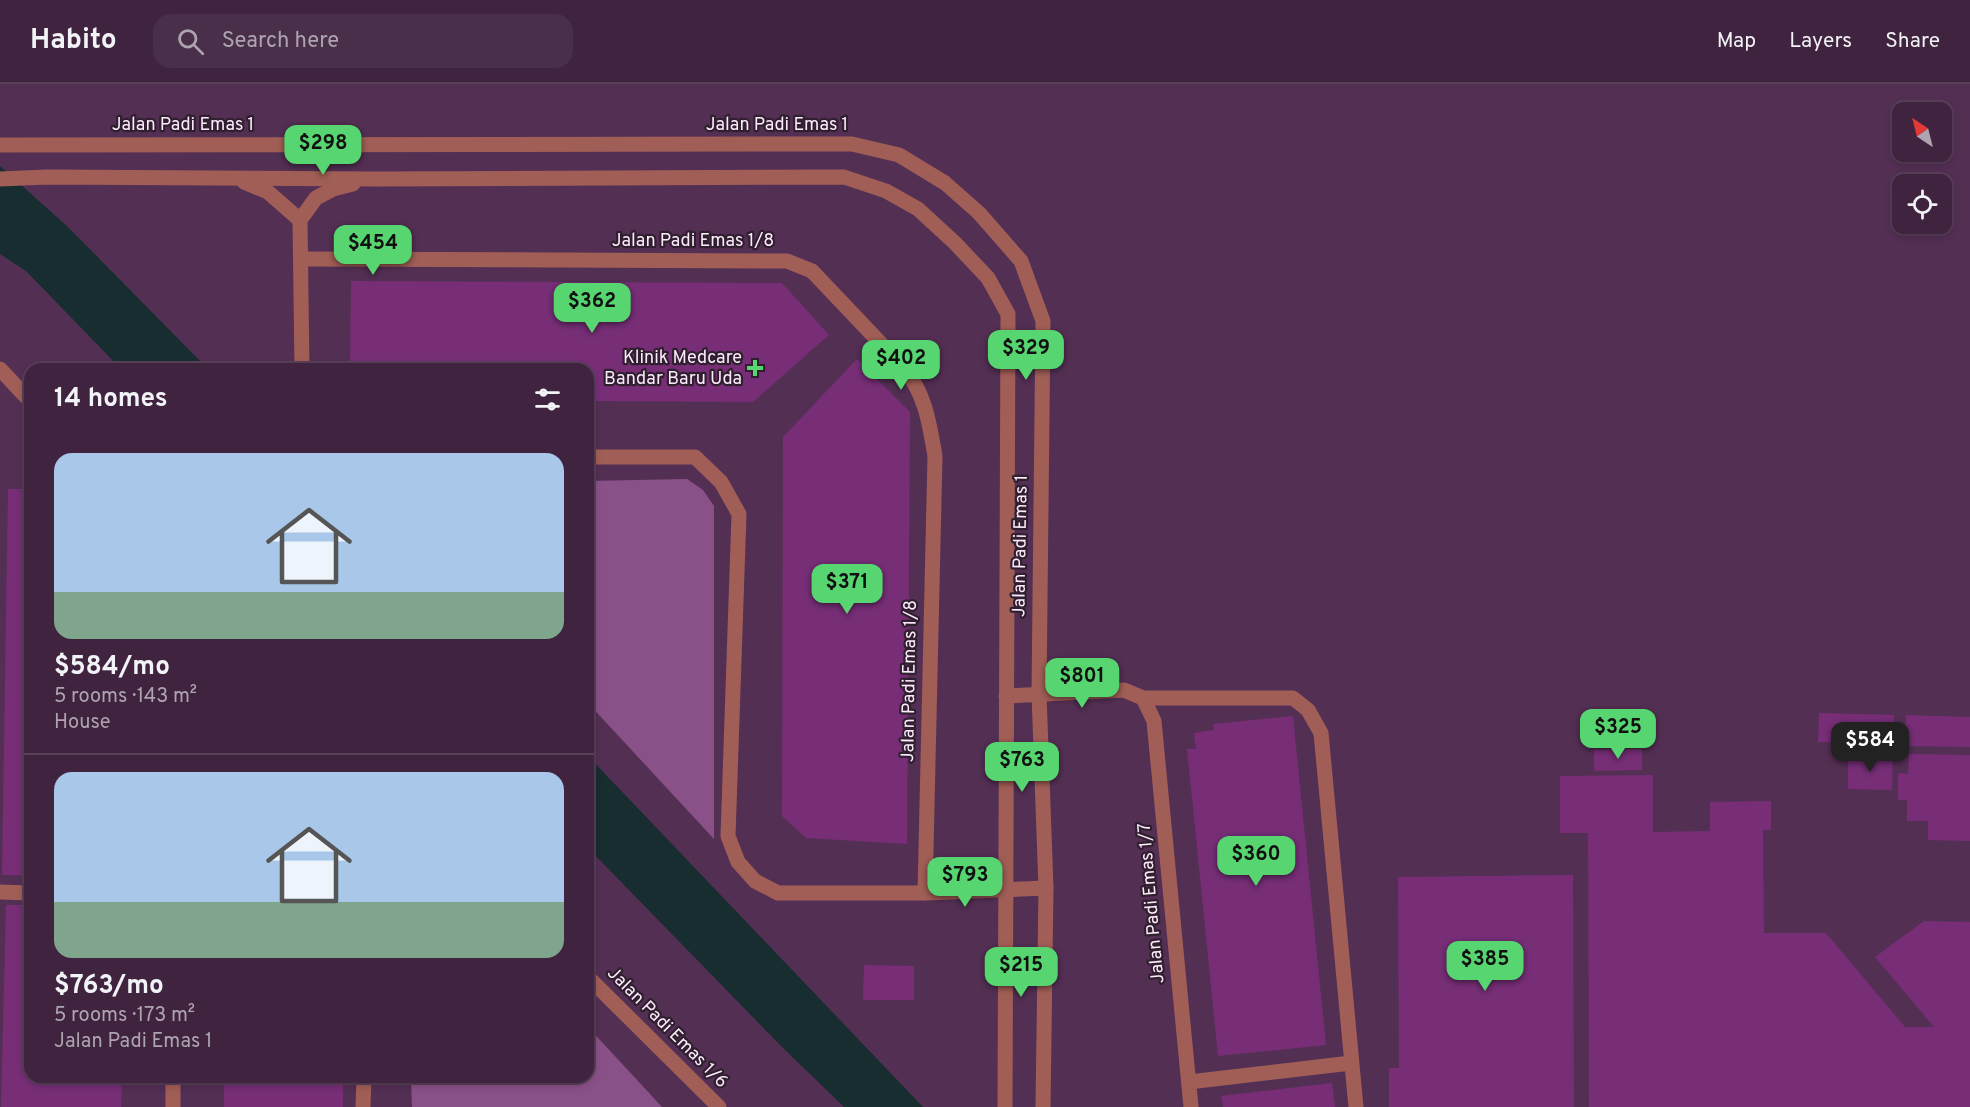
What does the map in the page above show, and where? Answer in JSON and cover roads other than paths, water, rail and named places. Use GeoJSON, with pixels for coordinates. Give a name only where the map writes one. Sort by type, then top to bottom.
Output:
{"type":"FeatureCollection","features":[{"type":"Feature","properties":{"kind":"street","name":"Jalan Padi Emas 1"},"geometry":{"type":"LineString","coordinates":[[0,145],[852,144],[899,155],[945,183],[979,213],[1021,261],[1043,321],[1039,694],[1046,888],[1043,1107]]}},
{"type":"Feature","properties":{"kind":"street","name":"Jalan Padi Emas 1"},"geometry":{"type":"LineString","coordinates":[[0,179],[47,177],[377,179],[844,177],[886,190],[918,209],[955,243],[988,278],[1008,314],[1005,1107]]}},
{"type":"Feature","properties":{"kind":"street"},"geometry":{"type":"LineString","coordinates":[[231,178],[268,192],[300,220]]}},
{"type":"Feature","properties":{"kind":"street"},"geometry":{"type":"LineString","coordinates":[[302,363],[300,220],[316,198],[333,189],[377,179]]}},
{"type":"Feature","properties":{"kind":"street","name":"Jalan Padi Emas 1/8"},"geometry":{"type":"LineString","coordinates":[[302,259],[787,261],[812,271],[916,383],[928,416],[935,456],[925,892]]}},
{"type":"Feature","properties":{"kind":"street"},"geometry":{"type":"LineString","coordinates":[[0,369],[24,395]]}},
{"type":"Feature","properties":{"kind":"street"},"geometry":{"type":"LineString","coordinates":[[594,457],[695,457],[721,482],[739,514],[728,836],[738,862],[755,881],[778,893],[1046,888]]}},
{"type":"Feature","properties":{"kind":"street"},"geometry":{"type":"LineString","coordinates":[[1006,696],[1124,690],[1143,698],[1293,698],[1308,710],[1321,733],[1356,1107]]}},
{"type":"Feature","properties":{"kind":"street","name":"Jalan Padi Emas 1/7"},"geometry":{"type":"LineString","coordinates":[[1143,698],[1154,720],[1191,1107]]}},
{"type":"Feature","properties":{"kind":"street"},"geometry":{"type":"LineString","coordinates":[[0,892],[24,893]]}},
{"type":"Feature","properties":{"kind":"street","name":"Jalan Padi Emas 1/6"},"geometry":{"type":"LineString","coordinates":[[594,983],[719,1107]]}},
{"type":"Feature","properties":{"kind":"street"},"geometry":{"type":"LineString","coordinates":[[1189,1082],[1351,1063]]}},
{"type":"Feature","properties":{"kind":"street"},"geometry":{"type":"LineString","coordinates":[[173,1083],[173,1107]]}},
{"type":"Feature","properties":{"kind":"street"},"geometry":{"type":"LineString","coordinates":[[363,1107],[364,1083]]}},
{"type":"Feature","properties":{"kind":"place","name":"Klinik Medcare Bandar Baru Uda"},"geometry":{"type":"Point","coordinates":[755,368]}}]}
